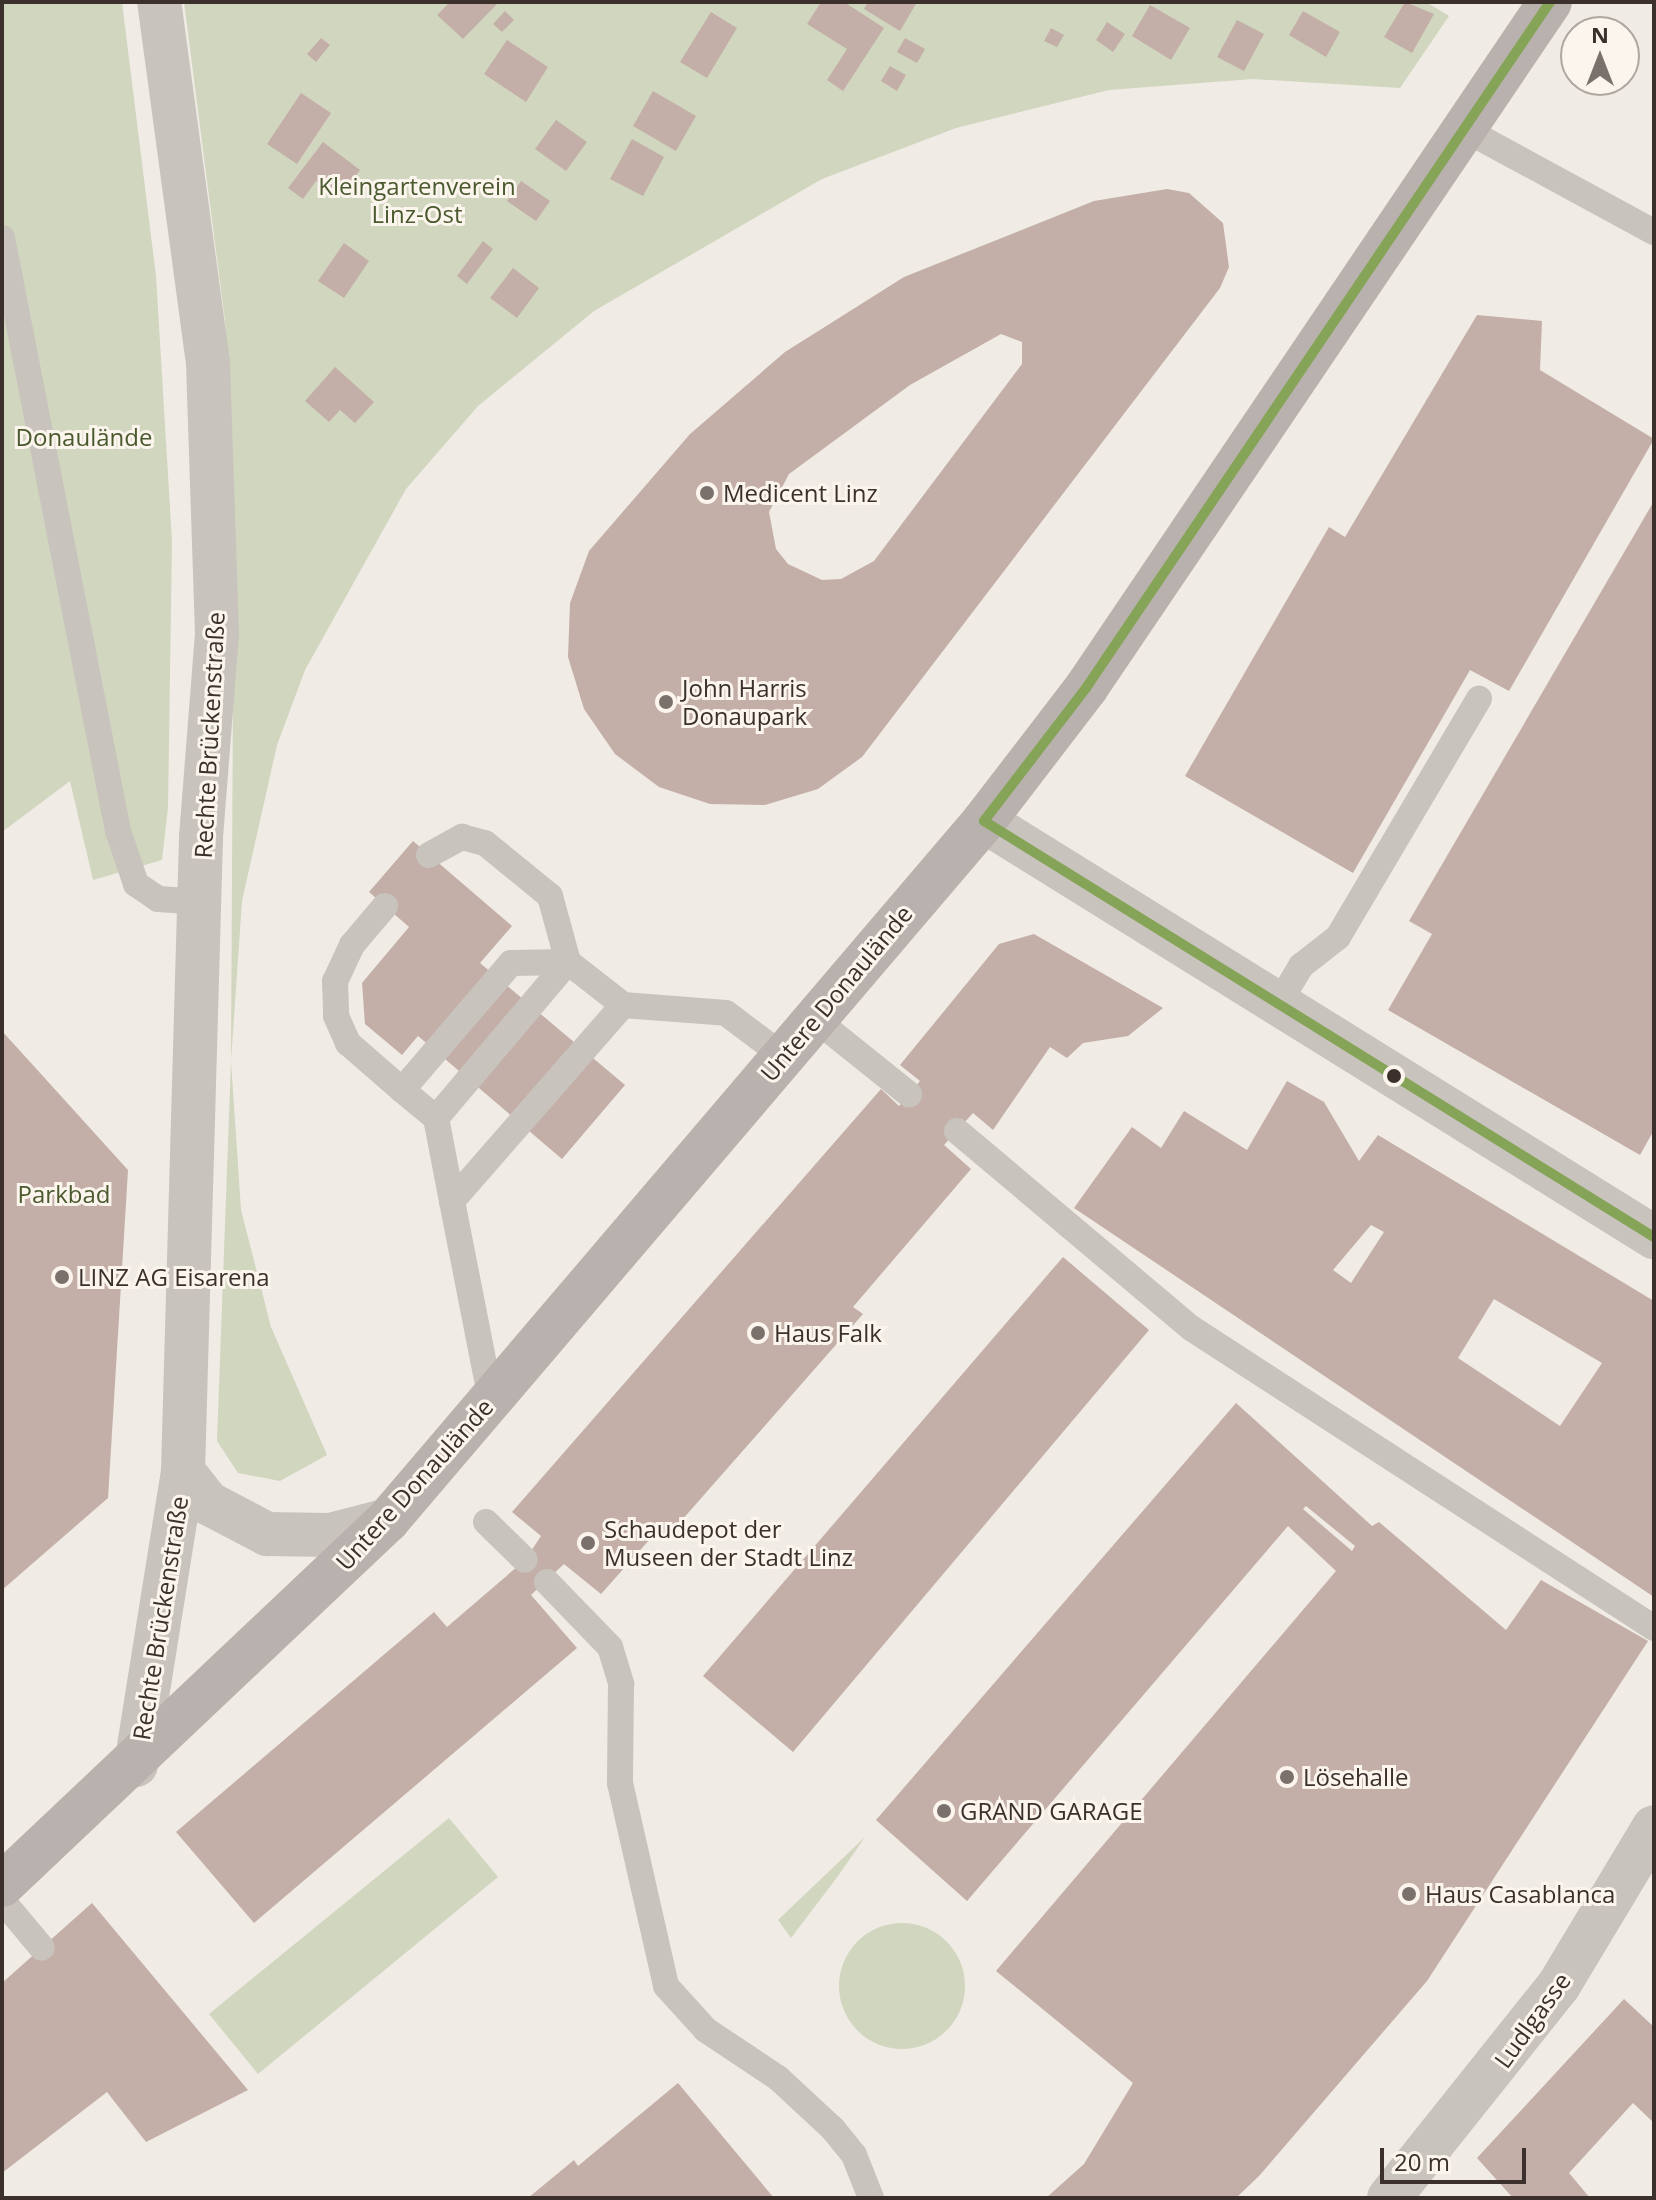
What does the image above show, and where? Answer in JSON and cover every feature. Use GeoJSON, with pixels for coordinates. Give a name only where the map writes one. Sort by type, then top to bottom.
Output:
{"type":"FeatureCollection","features":[{"type":"Feature","properties":{"kind":"main road","name":"Untere Donaulände"},"geometry":{"type":"LineString","coordinates":[[2,1885],[136,1765],[388,1520],[984,821],[1086,688],[1550,2]]}},
{"type":"Feature","properties":{"kind":"street","name":"Rechte Brückenstraße"},"geometry":{"type":"LineString","coordinates":[[136,1765],[183,1471],[203,902],[217,634],[208,363],[159,2]]}},
{"type":"Feature","properties":{"kind":"street"},"geometry":{"type":"LineString","coordinates":[[984,821],[1277,1006],[1654,1237]]}},
{"type":"Feature","properties":{"kind":"street","name":"Rechte Brückenstraße"},"geometry":{"type":"LineString","coordinates":[[183,1471],[208,1503],[267,1534],[330,1535],[388,1520]]}},
{"type":"Feature","properties":{"kind":"street","name":"Ludlgasse"},"geometry":{"type":"LineString","coordinates":[[1389,2198],[1559,1985],[1654,1827]]}},
{"type":"Feature","properties":{"kind":"lane"},"geometry":{"type":"LineString","coordinates":[[1464,129],[1654,232]]}},
{"type":"Feature","properties":{"kind":"lane"},"geometry":{"type":"LineString","coordinates":[[2,238],[118,831],[136,884],[158,899],[203,902]]}},
{"type":"Feature","properties":{"kind":"lane"},"geometry":{"type":"LineString","coordinates":[[1277,1006],[1301,966],[1338,937],[1479,699]]}},
{"type":"Feature","properties":{"kind":"lane"},"geometry":{"type":"LineString","coordinates":[[429,855],[462,837],[485,843],[550,896],[568,962],[623,1005],[726,1013],[783,1056]]}},
{"type":"Feature","properties":{"kind":"lane"},"geometry":{"type":"LineString","coordinates":[[385,906],[352,945],[335,981],[336,1016],[348,1043],[436,1118],[491,1400]]}},
{"type":"Feature","properties":{"kind":"lane"},"geometry":{"type":"LineString","coordinates":[[402,1090],[511,963],[568,962]]}},
{"type":"Feature","properties":{"kind":"lane"},"geometry":{"type":"LineString","coordinates":[[436,1118],[568,962]]}},
{"type":"Feature","properties":{"kind":"lane"},"geometry":{"type":"LineString","coordinates":[[452,1201],[623,1005]]}},
{"type":"Feature","properties":{"kind":"lane"},"geometry":{"type":"LineString","coordinates":[[814,1018],[909,1094]]}},
{"type":"Feature","properties":{"kind":"lane"},"geometry":{"type":"LineString","coordinates":[[961,1134],[1191,1328],[1654,1628]]}},
{"type":"Feature","properties":{"kind":"lane"},"geometry":{"type":"LineString","coordinates":[[486,1522],[525,1560]]}},
{"type":"Feature","properties":{"kind":"lane"},"geometry":{"type":"LineString","coordinates":[[547,1582],[610,1647],[621,1684],[620,1783],[666,1986],[706,2030],[778,2078],[833,2129],[854,2155],[871,2198]]}},
{"type":"Feature","properties":{"kind":"lane"},"geometry":{"type":"LineString","coordinates":[[2,1871],[66,1814],[90,1806]]}},
{"type":"Feature","properties":{"kind":"lane"},"geometry":{"type":"LineString","coordinates":[[2,1900],[42,1948]]}},
{"type":"Feature","properties":{"kind":"green space","name":"Donaulände"},"geometry":{"type":"Polygon","coordinates":[[[2,2],[122,2],[156,276],[172,541],[168,808],[162,860],[93,880],[70,781],[2,832],[2,2]]]}},
{"type":"Feature","properties":{"kind":"green space","name":"Kleingartenverein Linz-Ost"},"geometry":{"type":"Polygon","coordinates":[[[184,2],[1426,2],[1449,16],[1400,88],[1253,79],[1109,90],[956,128],[822,179],[594,311],[478,406],[406,489],[305,670],[277,745],[242,901],[231,1061],[234,510],[225,321],[184,2]]]}},
{"type":"Feature","properties":{"kind":"green space"},"geometry":{"type":"Polygon","coordinates":[[[231,1061],[241,1210],[271,1327],[327,1455],[280,1481],[238,1473],[217,1441],[231,1061]]]}},
{"type":"Feature","properties":{"kind":"green space"},"geometry":{"type":"Polygon","coordinates":[[[449,1818],[498,1877],[258,2074],[209,2014],[449,1818]]]}},
{"type":"Feature","properties":{"kind":"green space"},"geometry":{"type":"Polygon","coordinates":[[[865,1837],[838,1876],[791,1938],[778,1920],[865,1837]]]}},
{"type":"Feature","properties":{"kind":"green space"},"geometry":{"type":"Polygon","coordinates":[[[902,1923],[926,1928],[947,1941],[960,1962],[965,1986],[960,2010],[947,2031],[926,2044],[902,2049],[878,2044],[857,2031],[844,2010],[839,1986],[844,1962],[857,1941],[878,1928],[902,1923]]]}},
{"type":"Feature","properties":{"kind":"building"},"geometry":{"type":"Polygon","coordinates":[[[450,2],[499,2],[463,39],[437,15],[450,2]]]}},
{"type":"Feature","properties":{"kind":"building"},"geometry":{"type":"Polygon","coordinates":[[[821,2],[844,2],[884,28],[843,91],[827,80],[847,49],[807,24],[821,2]]]}},
{"type":"Feature","properties":{"kind":"building"},"geometry":{"type":"Polygon","coordinates":[[[868,2],[917,2],[900,31],[864,9],[868,2]]]}},
{"type":"Feature","properties":{"kind":"building"},"geometry":{"type":"Polygon","coordinates":[[[1405,2],[1434,14],[1412,53],[1384,37],[1405,2]]]}},
{"type":"Feature","properties":{"kind":"building"},"geometry":{"type":"Polygon","coordinates":[[[1150,5],[1190,28],[1171,60],[1132,36],[1150,5]]]}},
{"type":"Feature","properties":{"kind":"building"},"geometry":{"type":"Polygon","coordinates":[[[505,11],[514,20],[502,32],[493,24],[505,11]]]}},
{"type":"Feature","properties":{"kind":"building"},"geometry":{"type":"Polygon","coordinates":[[[1303,11],[1340,32],[1326,57],[1289,35],[1303,11]]]}},
{"type":"Feature","properties":{"kind":"building"},"geometry":{"type":"Polygon","coordinates":[[[711,12],[737,28],[707,78],[680,62],[711,12]]]}},
{"type":"Feature","properties":{"kind":"building"},"geometry":{"type":"Polygon","coordinates":[[[1237,20],[1264,34],[1244,71],[1217,57],[1237,20]]]}},
{"type":"Feature","properties":{"kind":"building"},"geometry":{"type":"Polygon","coordinates":[[[1107,22],[1125,34],[1113,52],[1096,40],[1107,22]]]}},
{"type":"Feature","properties":{"kind":"building"},"geometry":{"type":"Polygon","coordinates":[[[1051,28],[1064,35],[1057,47],[1044,41],[1051,28]]]}},
{"type":"Feature","properties":{"kind":"building"},"geometry":{"type":"Polygon","coordinates":[[[321,38],[330,45],[316,62],[307,54],[321,38]]]}},
{"type":"Feature","properties":{"kind":"building"},"geometry":{"type":"Polygon","coordinates":[[[905,38],[925,49],[917,63],[897,52],[905,38]]]}},
{"type":"Feature","properties":{"kind":"building"},"geometry":{"type":"Polygon","coordinates":[[[507,40],[548,67],[526,102],[484,74],[507,40]]]}},
{"type":"Feature","properties":{"kind":"building"},"geometry":{"type":"Polygon","coordinates":[[[890,66],[906,75],[897,91],[881,81],[890,66]]]}},
{"type":"Feature","properties":{"kind":"building"},"geometry":{"type":"Polygon","coordinates":[[[653,91],[696,116],[676,151],[633,126],[653,91]]]}},
{"type":"Feature","properties":{"kind":"building"},"geometry":{"type":"Polygon","coordinates":[[[301,93],[331,113],[297,164],[267,144],[301,93]]]}},
{"type":"Feature","properties":{"kind":"building"},"geometry":{"type":"Polygon","coordinates":[[[556,120],[587,142],[566,171],[535,149],[556,120]]]}},
{"type":"Feature","properties":{"kind":"building"},"geometry":{"type":"Polygon","coordinates":[[[632,139],[664,157],[643,196],[610,179],[632,139]]]}},
{"type":"Feature","properties":{"kind":"building"},"geometry":{"type":"Polygon","coordinates":[[[323,142],[360,170],[339,198],[316,181],[303,199],[288,188],[323,142]]]}},
{"type":"Feature","properties":{"kind":"building"},"geometry":{"type":"Polygon","coordinates":[[[521,181],[550,201],[536,221],[507,201],[521,181]]]}},
{"type":"Feature","properties":{"kind":"building","name":"Medicent Linz"},"geometry":{"type":"Polygon","coordinates":[[[1167,189],[1189,193],[1223,223],[1229,267],[1220,288],[862,757],[818,789],[765,805],[710,804],[659,787],[615,754],[584,709],[568,657],[570,603],[589,551],[690,434],[785,352],[904,277],[1094,201],[1167,189]],[[1001,334],[910,385],[789,474],[769,512],[776,549],[788,564],[822,580],[841,579],[874,561],[1022,364],[1022,342],[1001,334]]]}},
{"type":"Feature","properties":{"kind":"building"},"geometry":{"type":"Polygon","coordinates":[[[483,241],[493,249],[467,284],[457,276],[483,241]]]}},
{"type":"Feature","properties":{"kind":"building"},"geometry":{"type":"Polygon","coordinates":[[[344,243],[369,261],[344,298],[318,281],[344,243]]]}},
{"type":"Feature","properties":{"kind":"building"},"geometry":{"type":"Polygon","coordinates":[[[513,268],[539,288],[517,318],[490,298],[513,268]]]}},
{"type":"Feature","properties":{"kind":"building"},"geometry":{"type":"Polygon","coordinates":[[[1477,315],[1542,321],[1540,370],[1654,439],[1509,691],[1470,670],[1353,873],[1185,776],[1329,527],[1345,537],[1477,315]]]}},
{"type":"Feature","properties":{"kind":"building"},"geometry":{"type":"Polygon","coordinates":[[[335,367],[374,402],[355,423],[340,410],[329,422],[305,401],[335,367]]]}},
{"type":"Feature","properties":{"kind":"building"},"geometry":{"type":"Polygon","coordinates":[[[1654,501],[1654,1130],[1640,1155],[1388,1010],[1432,934],[1409,921],[1654,501]]]}},
{"type":"Feature","properties":{"kind":"building"},"geometry":{"type":"Polygon","coordinates":[[[413,841],[512,926],[480,963],[625,1085],[562,1159],[418,1036],[402,1055],[365,1024],[362,983],[409,927],[369,892],[413,841]]]}},
{"type":"Feature","properties":{"kind":"building"},"geometry":{"type":"Polygon","coordinates":[[[1034,934],[1163,1008],[1128,1036],[1083,1043],[1067,1058],[1050,1047],[993,1130],[973,1113],[944,1145],[971,1169],[853,1307],[863,1314],[667,1537],[659,1529],[601,1594],[564,1564],[531,1595],[577,1648],[254,1923],[176,1832],[434,1612],[447,1627],[525,1560],[541,1536],[512,1512],[881,1089],[899,1106],[920,1081],[900,1065],[999,944],[1034,934]]]}},
{"type":"Feature","properties":{"kind":"building","name":"Parkbad"},"geometry":{"type":"Polygon","coordinates":[[[2,1031],[128,1170],[108,1498],[2,1590],[2,1031]]]}},
{"type":"Feature","properties":{"kind":"building"},"geometry":{"type":"Polygon","coordinates":[[[1287,1081],[1324,1102],[1359,1161],[1378,1135],[1654,1301],[1654,1597],[1074,1208],[1132,1127],[1161,1148],[1184,1111],[1247,1150],[1287,1081]],[[1371,1225],[1333,1270],[1351,1283],[1384,1232],[1371,1225]],[[1494,1299],[1458,1358],[1560,1426],[1602,1363],[1494,1299]]]}},
{"type":"Feature","properties":{"kind":"building"},"geometry":{"type":"Polygon","coordinates":[[[1063,1257],[1149,1330],[793,1752],[703,1676],[1063,1257]]]}},
{"type":"Feature","properties":{"kind":"building"},"geometry":{"type":"Polygon","coordinates":[[[1236,1403],[1372,1526],[1379,1522],[1506,1630],[1541,1580],[1648,1641],[1427,1981],[1259,2176],[1236,2198],[1046,2198],[1084,2164],[1133,2083],[996,1971],[1336,1571],[1288,1526],[967,1901],[876,1820],[1236,1403]],[[1306,1506],[1303,1509],[1352,1551],[1355,1546],[1306,1506]]]}},
{"type":"Feature","properties":{"kind":"building"},"geometry":{"type":"Polygon","coordinates":[[[92,1903],[248,2090],[146,2142],[107,2092],[2,2173],[2,1983],[92,1903]]]}},
{"type":"Feature","properties":{"kind":"building"},"geometry":{"type":"Polygon","coordinates":[[[1624,1999],[1654,2027],[1654,2123],[1633,2103],[1569,2173],[1590,2198],[1513,2198],[1477,2158],[1624,1999]]]}},
{"type":"Feature","properties":{"kind":"building"},"geometry":{"type":"Polygon","coordinates":[[[678,2083],[774,2198],[528,2198],[574,2160],[578,2166],[678,2083]]]}},
{"type":"Feature","properties":{"kind":"transit line"},"geometry":{"type":"LineString","coordinates":[[984,821],[1086,688],[1550,2]]}},
{"type":"Feature","properties":{"kind":"transit line"},"geometry":{"type":"LineString","coordinates":[[984,821],[1654,1237]]}},
{"type":"Feature","properties":{"kind":"place","name":"Medicent Linz"},"geometry":{"type":"Point","coordinates":[707,493]}},
{"type":"Feature","properties":{"kind":"place","name":"John Harris Donaupark"},"geometry":{"type":"Point","coordinates":[666,702]}},
{"type":"Feature","properties":{"kind":"place","name":"LINZ AG Eisarena"},"geometry":{"type":"Point","coordinates":[62,1277]}},
{"type":"Feature","properties":{"kind":"place","name":"Haus Falk"},"geometry":{"type":"Point","coordinates":[758,1333]}},
{"type":"Feature","properties":{"kind":"place","name":"Schaudepot der Museen der Stadt Linz"},"geometry":{"type":"Point","coordinates":[588,1543]}},
{"type":"Feature","properties":{"kind":"place","name":"Lösehalle"},"geometry":{"type":"Point","coordinates":[1287,1777]}},
{"type":"Feature","properties":{"kind":"place","name":"GRAND GARAGE"},"geometry":{"type":"Point","coordinates":[944,1811]}},
{"type":"Feature","properties":{"kind":"place","name":"Haus Casablanca"},"geometry":{"type":"Point","coordinates":[1409,1894]}}]}
